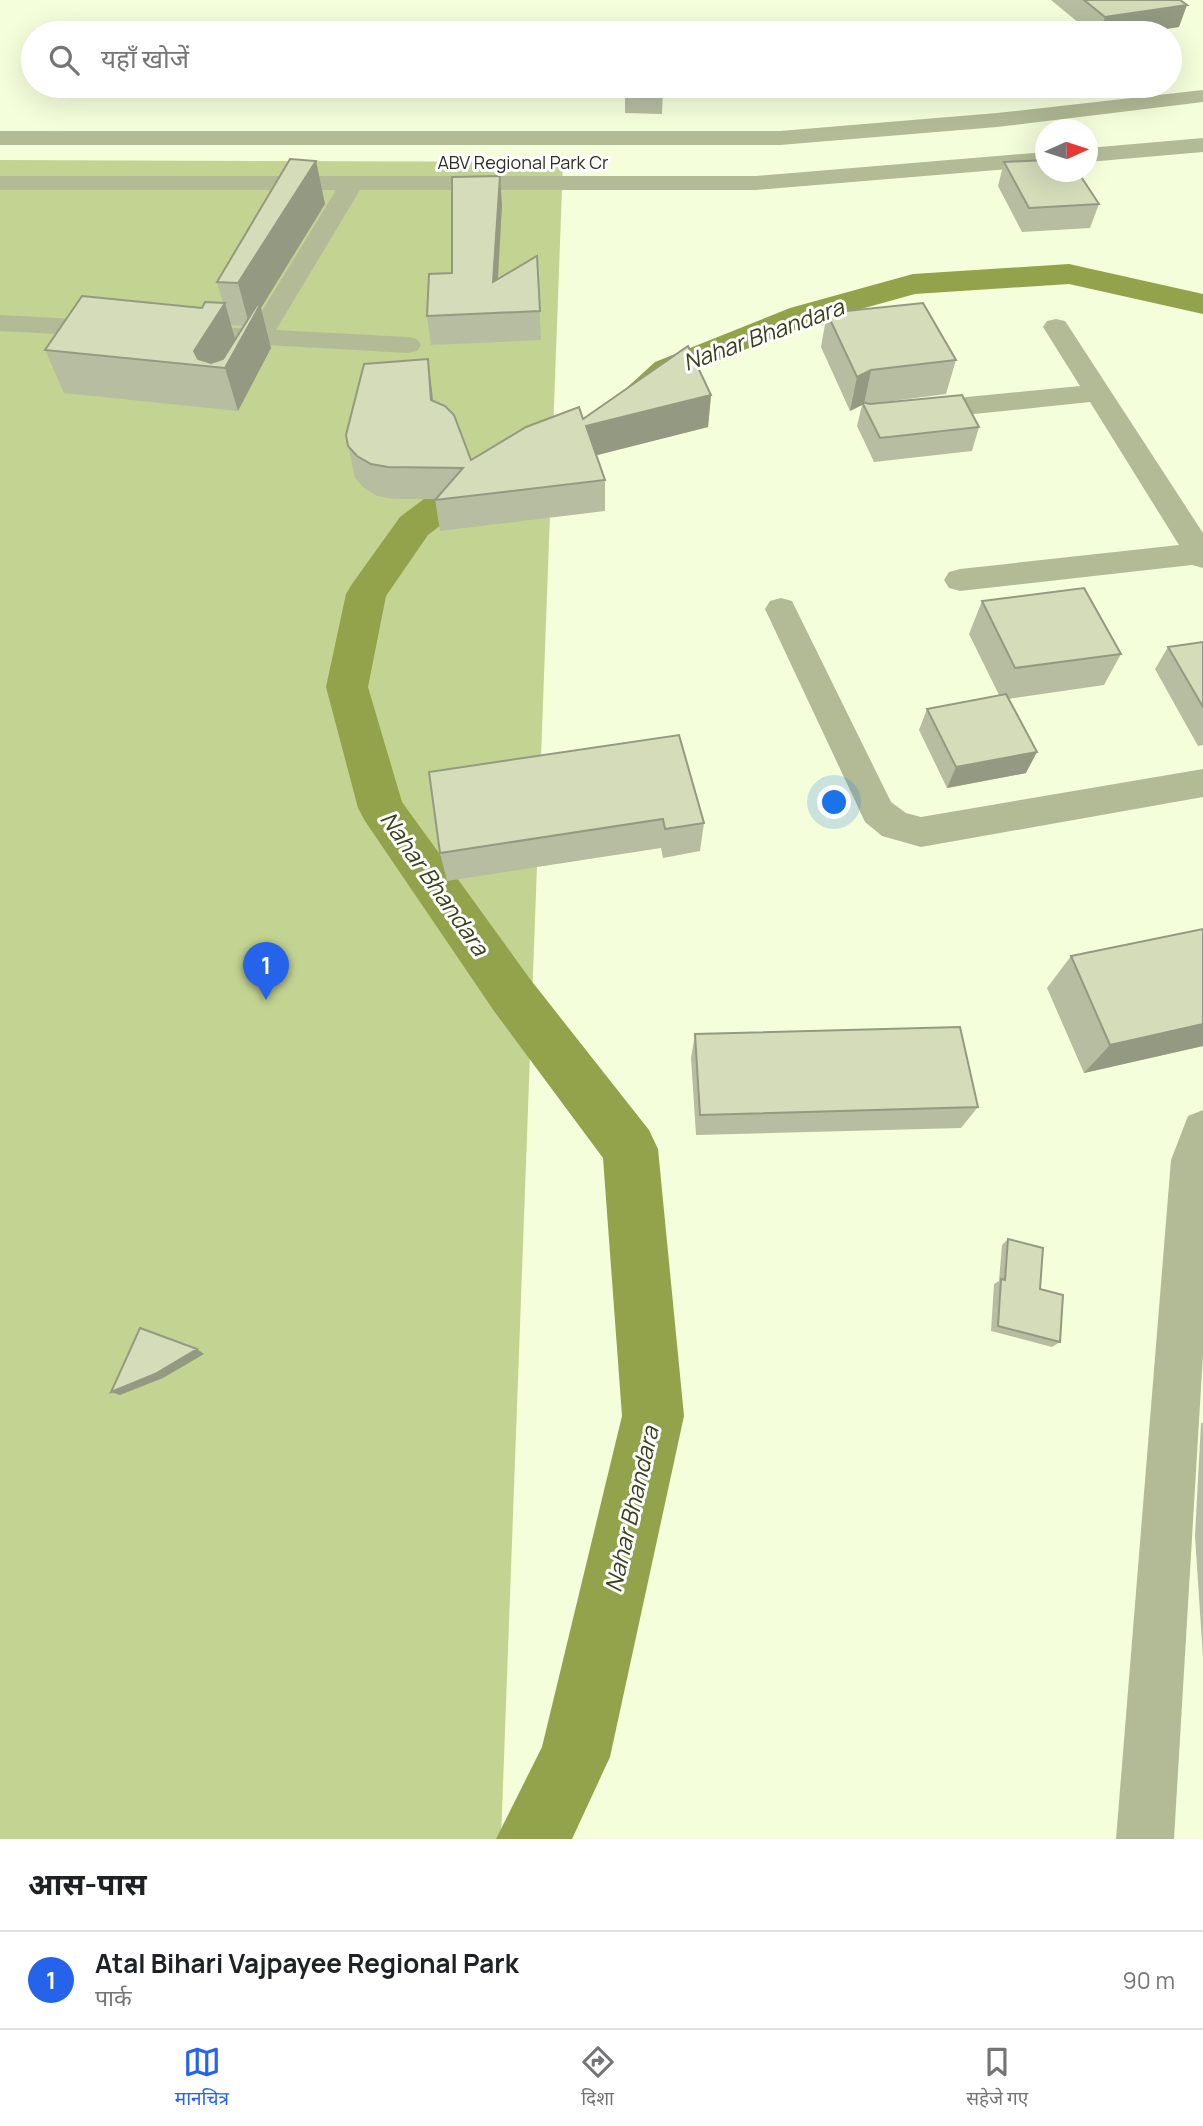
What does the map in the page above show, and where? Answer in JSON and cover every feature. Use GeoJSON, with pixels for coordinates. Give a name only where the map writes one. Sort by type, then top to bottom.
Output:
{"type":"FeatureCollection","features":[{"type":"Feature","properties":{"kind":"street"},"geometry":{"type":"LineString","coordinates":[[0,138],[779,138],[997,120],[1203,96]]}},
{"type":"Feature","properties":{"kind":"street"},"geometry":{"type":"LineString","coordinates":[[1098,129],[1152,124]]}},
{"type":"Feature","properties":{"kind":"street"},"geometry":{"type":"LineString","coordinates":[[726,160],[794,157],[1035,135]]}},
{"type":"Feature","properties":{"kind":"street"},"geometry":{"type":"LineString","coordinates":[[1098,154],[1203,145]]}},
{"type":"Feature","properties":{"kind":"street"},"geometry":{"type":"LineString","coordinates":[[0,183],[756,183],[1035,160]]}},
{"type":"Feature","properties":{"kind":"street","name":"ABV Regional Park Cr"},"geometry":{"type":"LineString","coordinates":[[0,161],[699,161]]}},
{"type":"Feature","properties":{"kind":"street"},"geometry":{"type":"LineString","coordinates":[[231,383],[351,185]]}},
{"type":"Feature","properties":{"kind":"street"},"geometry":{"type":"LineString","coordinates":[[0,323],[136,330]]}},
{"type":"Feature","properties":{"kind":"street"},"geometry":{"type":"LineString","coordinates":[[960,580],[1201,555],[1056,327]]}},
{"type":"Feature","properties":{"kind":"street"},"geometry":{"type":"LineString","coordinates":[[164,332],[408,345]]}},
{"type":"Feature","properties":{"kind":"street"},"geometry":{"type":"LineString","coordinates":[[891,414],[1099,393]]}},
{"type":"Feature","properties":{"kind":"street"},"geometry":{"type":"LineString","coordinates":[[781,609],[878,812],[895,825],[921,832],[1203,783]]}},
{"type":"Feature","properties":{"kind":"street"},"geometry":{"type":"LineString","coordinates":[[1145,1839],[1194,1160],[1203,1130]]}},
{"type":"Feature","properties":{"kind":"green space"},"geometry":{"type":"Polygon","coordinates":[[[0,160],[563,162],[501,1839],[0,1839],[0,160]]]}},
{"type":"Feature","properties":{"kind":"building"},"geometry":{"type":"Polygon","coordinates":[[[1084,0],[1180,0],[1187,5],[1105,17],[1084,0]]]}},
{"type":"Feature","properties":{"kind":"building"},"geometry":{"type":"Polygon","coordinates":[[[290,159],[316,161],[238,283],[217,282],[290,159]]]}},
{"type":"Feature","properties":{"kind":"building"},"geometry":{"type":"Polygon","coordinates":[[[1035,161],[1035,182],[1085,182],[1099,204],[1029,208],[1004,162],[1035,161]]]}},
{"type":"Feature","properties":{"kind":"building"},"geometry":{"type":"Polygon","coordinates":[[[500,176],[493,282],[537,256],[540,311],[427,316],[429,274],[452,273],[452,177],[500,176]]]}},
{"type":"Feature","properties":{"kind":"building"},"geometry":{"type":"Polygon","coordinates":[[[82,296],[202,308],[205,302],[225,303],[194,351],[198,359],[211,363],[223,359],[257,305],[260,305],[225,368],[45,350],[82,296]]]}},
{"type":"Feature","properties":{"kind":"building"},"geometry":{"type":"Polygon","coordinates":[[[923,303],[956,360],[871,370],[857,377],[827,313],[923,303]]]}},
{"type":"Feature","properties":{"kind":"building"},"geometry":{"type":"Polygon","coordinates":[[[688,346],[711,395],[586,426],[605,480],[435,500],[463,468],[388,467],[371,464],[357,456],[348,446],[346,435],[364,364],[428,359],[431,400],[445,406],[454,415],[471,460],[526,427],[579,407],[583,419],[688,346]]]}},
{"type":"Feature","properties":{"kind":"building"},"geometry":{"type":"Polygon","coordinates":[[[962,395],[979,427],[880,438],[862,402],[870,404],[962,395]]]}},
{"type":"Feature","properties":{"kind":"building"},"geometry":{"type":"Polygon","coordinates":[[[1084,588],[1121,654],[1015,668],[982,601],[1084,588]]]}},
{"type":"Feature","properties":{"kind":"building"},"geometry":{"type":"Polygon","coordinates":[[[1203,642],[1203,707],[1168,647],[1203,642]]]}},
{"type":"Feature","properties":{"kind":"building"},"geometry":{"type":"Polygon","coordinates":[[[1006,694],[1037,752],[956,767],[927,709],[1006,694]]]}},
{"type":"Feature","properties":{"kind":"building"},"geometry":{"type":"Polygon","coordinates":[[[679,735],[704,823],[665,829],[663,819],[440,853],[429,772],[679,735]]]}},
{"type":"Feature","properties":{"kind":"building"},"geometry":{"type":"Polygon","coordinates":[[[1203,929],[1203,1024],[1110,1045],[1071,956],[1203,929]]]}},
{"type":"Feature","properties":{"kind":"building"},"geometry":{"type":"Polygon","coordinates":[[[960,1027],[978,1107],[700,1115],[695,1034],[960,1027]]]}},
{"type":"Feature","properties":{"kind":"building"},"geometry":{"type":"Polygon","coordinates":[[[1008,1239],[1043,1248],[1040,1289],[1063,1295],[1060,1342],[998,1326],[1001,1279],[1005,1280],[1008,1239]]]}},
{"type":"Feature","properties":{"kind":"building"},"geometry":{"type":"Polygon","coordinates":[[[140,1328],[197,1349],[155,1374],[111,1392],[140,1328]]]}},
{"type":"Feature","properties":{"kind":"waterway","name":"Nahar Bhandara"},"geometry":{"type":"LineString","coordinates":[[639,393],[667,369],[802,315],[913,284],[1069,274],[1203,304]]}},
{"type":"Feature","properties":{"kind":"waterway","name":"Nahar Bhandara"},"geometry":{"type":"LineString","coordinates":[[490,468],[414,526],[366,594],[347,687],[381,808],[512,995],[630,1149],[653,1416],[575,1757],[533,1839]]}},
{"type":"Feature","properties":{"kind":"place","name":"Atal Bihari Vajpayee Regional Park"},"geometry":{"type":"Point","coordinates":[266,1000]}}]}
